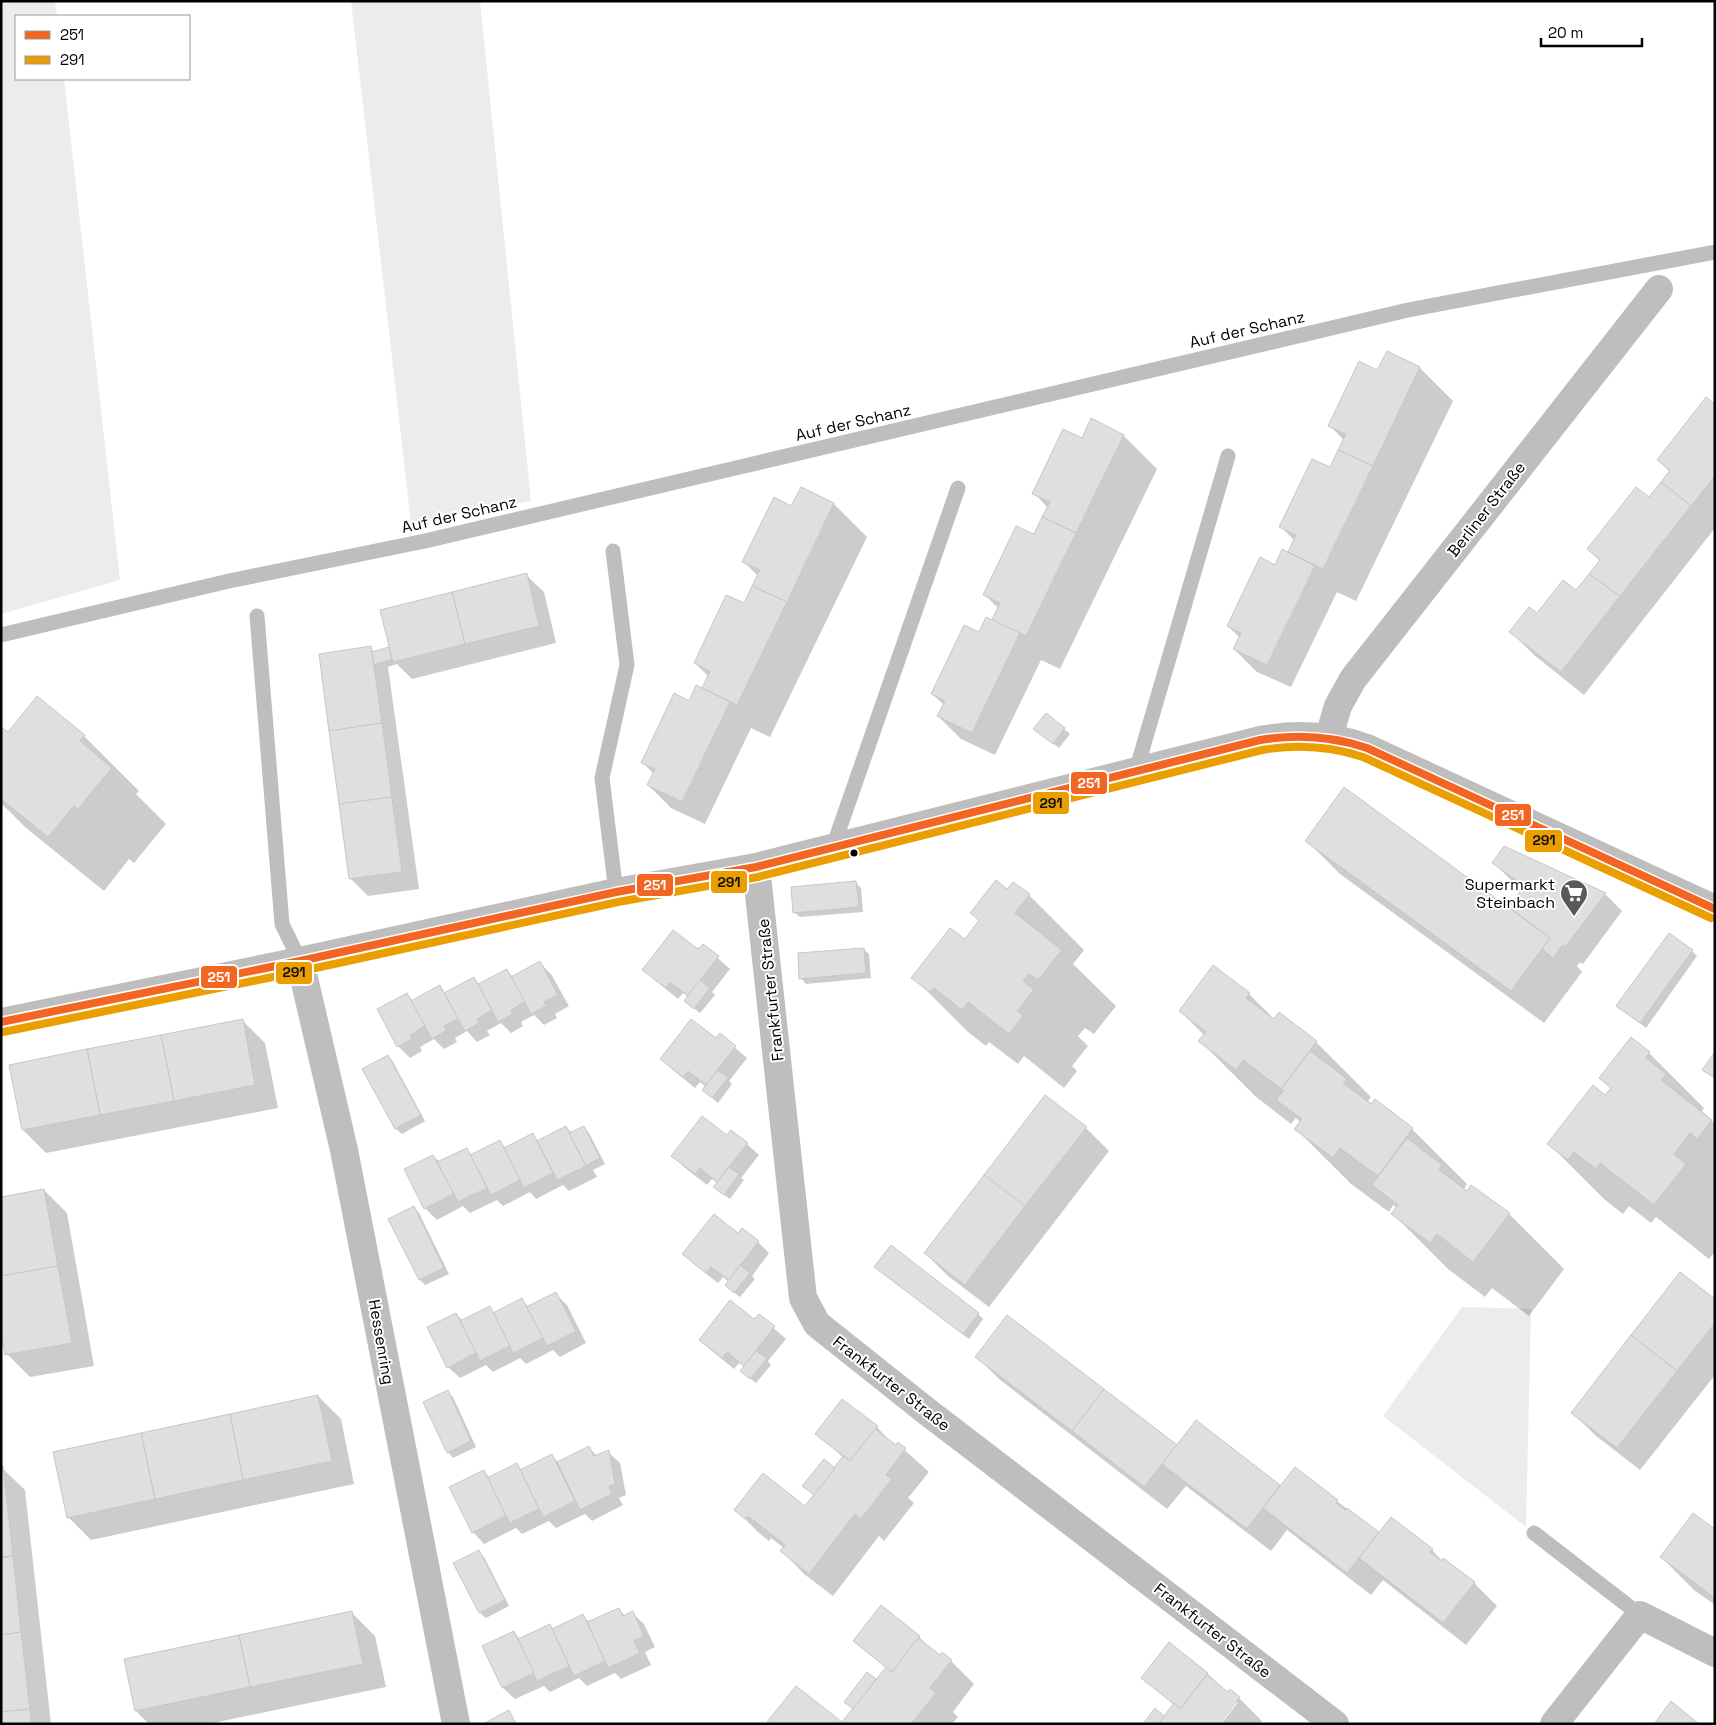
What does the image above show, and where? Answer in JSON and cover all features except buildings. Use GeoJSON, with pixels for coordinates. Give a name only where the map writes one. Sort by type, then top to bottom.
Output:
{"type":"FeatureCollection","features":[{"type":"Feature","properties":{"kind":"street","name":"Berliner Straße"},"geometry":{"type":"LineString","coordinates":[[1329,737],[1338,706],[1353,679],[1658,289]]}},
{"type":"Feature","properties":{"kind":"street"},"geometry":{"type":"LineString","coordinates":[[1,1022],[300,961],[616,892],[756,867],[1270,738],[1298,735],[1329,737],[1367,748],[1715,908]]}},
{"type":"Feature","properties":{"kind":"street","name":"Frankfurter Straße"},"geometry":{"type":"LineString","coordinates":[[756,867],[803,1298],[816,1324],[925,1410],[1335,1724]]}},
{"type":"Feature","properties":{"kind":"street","name":"Hessenring"},"geometry":{"type":"LineString","coordinates":[[300,961],[344,1150],[456,1724]]}},
{"type":"Feature","properties":{"kind":"street"},"geometry":{"type":"LineString","coordinates":[[1554,1724],[1640,1615],[1715,1653]]}},
{"type":"Feature","properties":{"kind":"lane","name":"Auf der Schanz"},"geometry":{"type":"LineString","coordinates":[[1,635],[229,581],[425,541],[1408,310],[1715,252]]}},
{"type":"Feature","properties":{"kind":"lane"},"geometry":{"type":"LineString","coordinates":[[1136,771],[1228,456]]}},
{"type":"Feature","properties":{"kind":"lane"},"geometry":{"type":"LineString","coordinates":[[833,847],[958,488]]}},
{"type":"Feature","properties":{"kind":"lane"},"geometry":{"type":"LineString","coordinates":[[613,551],[627,665],[602,778],[616,892]]}},
{"type":"Feature","properties":{"kind":"lane"},"geometry":{"type":"LineString","coordinates":[[256,616],[282,924],[300,961]]}},
{"type":"Feature","properties":{"kind":"lane"},"geometry":{"type":"LineString","coordinates":[[1534,1533],[1640,1615]]}},
{"type":"Feature","properties":{"kind":"shaded area"},"geometry":{"type":"Polygon","coordinates":[[[1,1],[55,1],[57,15],[15,15],[15,80],[64,80],[120,580],[1,614],[1,1]]]}},
{"type":"Feature","properties":{"kind":"shaded area"},"geometry":{"type":"Polygon","coordinates":[[[351,1],[480,1],[531,501],[411,523],[351,1]]]}},
{"type":"Feature","properties":{"kind":"shaded area"},"geometry":{"type":"Polygon","coordinates":[[[1462,1307],[1531,1309],[1526,1527],[1383,1416],[1462,1307]]]}},
{"type":"Feature","properties":{"kind":"transit line","name":"251"},"geometry":{"type":"LineString","coordinates":[[1,1022],[300,961],[616,892],[756,867],[1260,740],[1287,737],[1314,737],[1367,748],[1715,909]]}},
{"type":"Feature","properties":{"kind":"transit line","name":"291"},"geometry":{"type":"LineString","coordinates":[[3,1032],[302,971],[618,902],[758,877],[1262,750],[1288,747],[1326,748],[1363,757],[1711,918]]}},
{"type":"Feature","properties":{"kind":"place","name":"Supermarkt Steinbach"},"geometry":{"type":"Point","coordinates":[1574,917]}}]}
